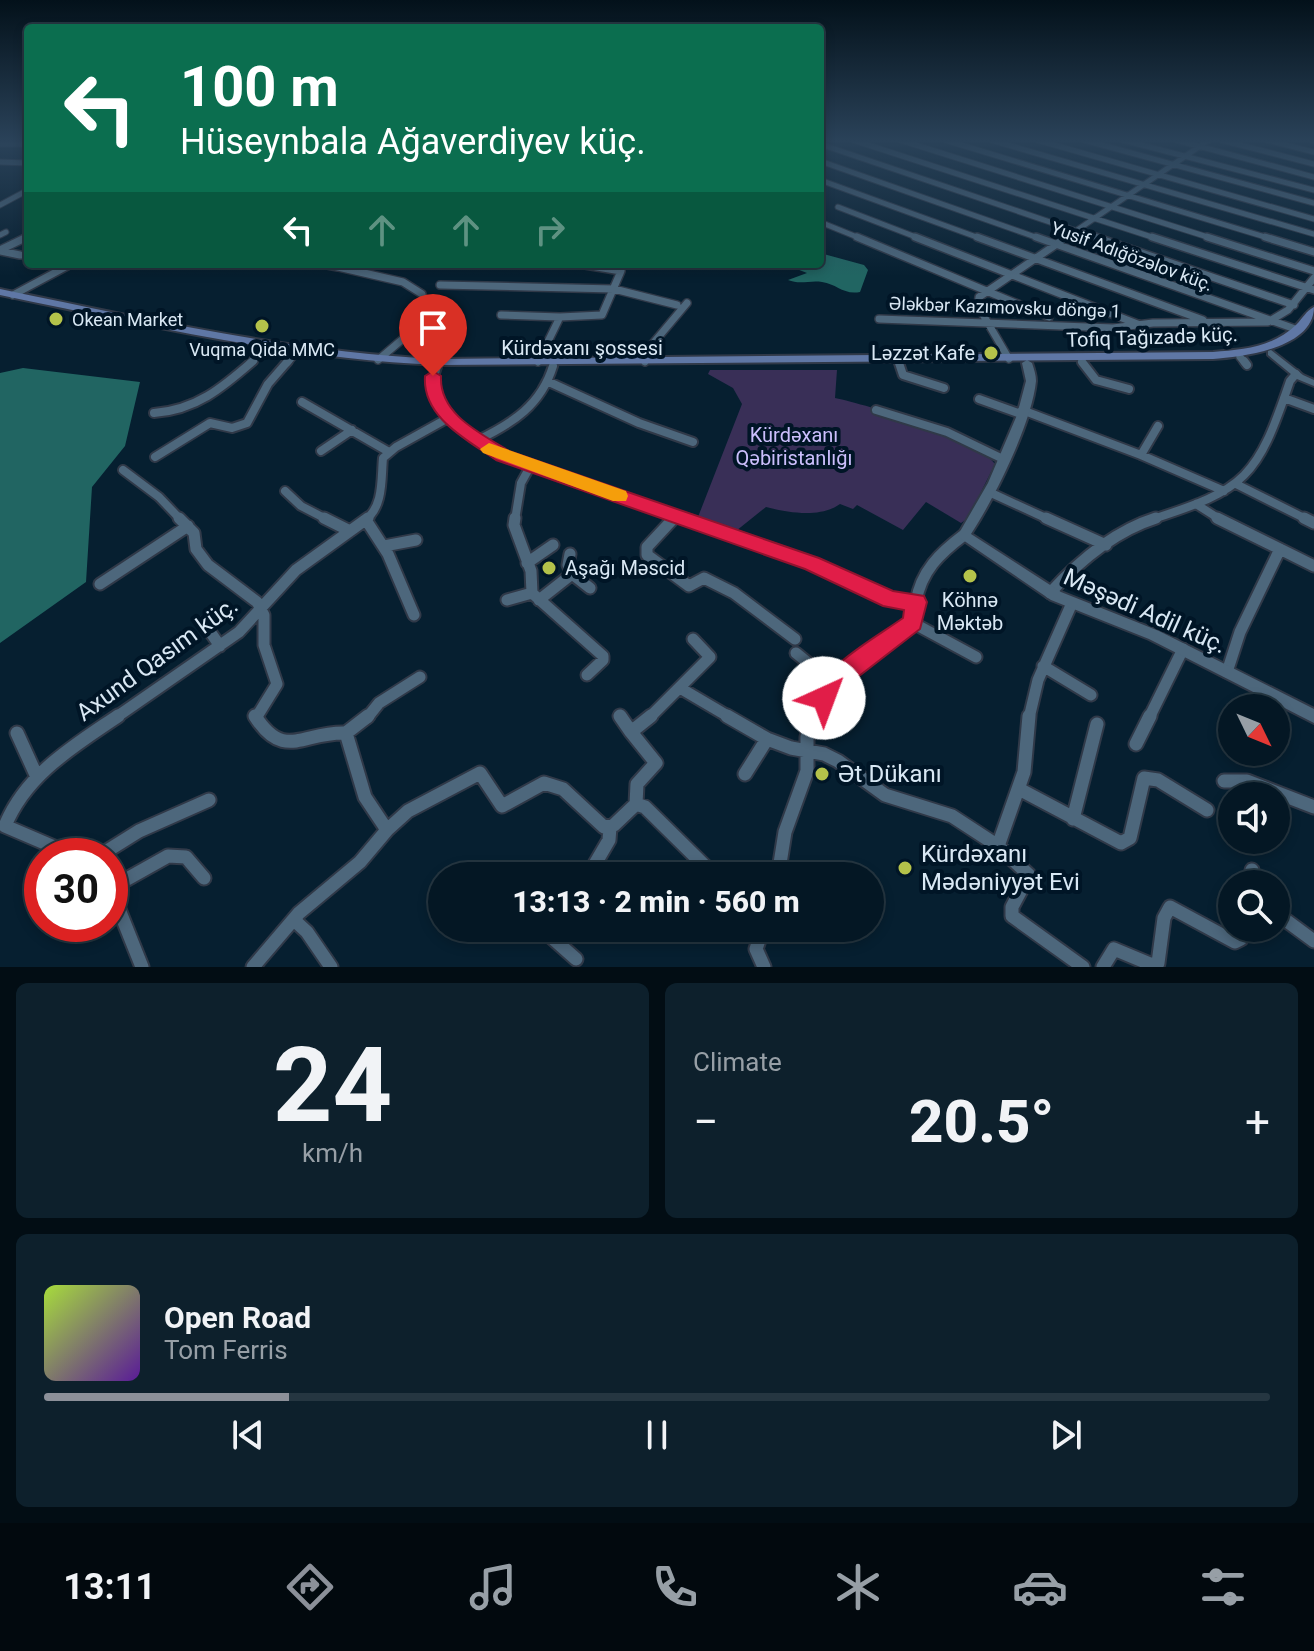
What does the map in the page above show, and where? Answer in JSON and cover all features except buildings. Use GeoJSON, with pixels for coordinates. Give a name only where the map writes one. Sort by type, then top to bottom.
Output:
{"type":"FeatureCollection","features":[{"type":"Feature","properties":{"kind":"main road","name":"Kürdəxanı şossesi"},"geometry":{"type":"LineString","coordinates":[[4,295],[263,352],[375,365],[1025,361]]}},
{"type":"Feature","properties":{"kind":"main road","name":"Kürdəxanı şossesi"},"geometry":{"type":"LineString","coordinates":[[4,295],[281,350],[438,365],[1025,361]]}},
{"type":"Feature","properties":{"kind":"main road","name":"Tofiq Tağızadə küç."},"geometry":{"type":"LineString","coordinates":[[1025,361],[1269,351],[1298,330],[1314,310]]}},
{"type":"Feature","properties":{"kind":"main road","name":"Tofiq Tağızadə küç."},"geometry":{"type":"LineString","coordinates":[[1025,361],[1244,361],[1297,340],[1314,323]]}},
{"type":"Feature","properties":{"kind":"street"},"geometry":{"type":"LineString","coordinates":[[834,185],[1210,323]]}},
{"type":"Feature","properties":{"kind":"street","name":"Yusif Adığözəlov küç."},"geometry":{"type":"LineString","coordinates":[[889,185],[1298,330]]}},
{"type":"Feature","properties":{"kind":"street"},"geometry":{"type":"LineString","coordinates":[[942,185],[1294,305]]}},
{"type":"Feature","properties":{"kind":"street"},"geometry":{"type":"LineString","coordinates":[[992,185],[1310,289]]}},
{"type":"Feature","properties":{"kind":"street"},"geometry":{"type":"LineString","coordinates":[[1044,185],[1314,271]]}},
{"type":"Feature","properties":{"kind":"street"},"geometry":{"type":"LineString","coordinates":[[1095,185],[1314,252]]}},
{"type":"Feature","properties":{"kind":"street"},"geometry":{"type":"LineString","coordinates":[[1009,359],[977,302],[986,291],[1010,274],[1142,185]]}},
{"type":"Feature","properties":{"kind":"street"},"geometry":{"type":"LineString","coordinates":[[1148,185],[1314,234]]}},
{"type":"Feature","properties":{"kind":"street"},"geometry":{"type":"LineString","coordinates":[[1197,185],[1314,219]]}},
{"type":"Feature","properties":{"kind":"street"},"geometry":{"type":"LineString","coordinates":[[1248,185],[1314,203]]}},
{"type":"Feature","properties":{"kind":"street"},"geometry":{"type":"LineString","coordinates":[[0,205],[24,192]]}},
{"type":"Feature","properties":{"kind":"street"},"geometry":{"type":"LineString","coordinates":[[838,207],[1140,325]]}},
{"type":"Feature","properties":{"kind":"street"},"geometry":{"type":"LineString","coordinates":[[824,224],[1049,317]]}},
{"type":"Feature","properties":{"kind":"street"},"geometry":{"type":"LineString","coordinates":[[0,251],[24,239]]}},
{"type":"Feature","properties":{"kind":"street"},"geometry":{"type":"LineString","coordinates":[[0,251],[20,255]]}},
{"type":"Feature","properties":{"kind":"street"},"geometry":{"type":"LineString","coordinates":[[4,295],[62,268]]}},
{"type":"Feature","properties":{"kind":"street"},"geometry":{"type":"LineString","coordinates":[[349,268],[403,282],[422,294],[426,313],[424,321],[378,360]]}},
{"type":"Feature","properties":{"kind":"street"},"geometry":{"type":"LineString","coordinates":[[603,268],[621,271]]}},
{"type":"Feature","properties":{"kind":"street"},"geometry":{"type":"LineString","coordinates":[[501,315],[599,317],[624,268]]}},
{"type":"Feature","properties":{"kind":"street"},"geometry":{"type":"LineString","coordinates":[[935,276],[943,271]]}},
{"type":"Feature","properties":{"kind":"street"},"geometry":{"type":"LineString","coordinates":[[1274,322],[1310,289],[1314,278]]}},
{"type":"Feature","properties":{"kind":"street"},"geometry":{"type":"LineString","coordinates":[[440,285],[614,289],[677,305]]}},
{"type":"Feature","properties":{"kind":"street"},"geometry":{"type":"LineString","coordinates":[[645,362],[650,347],[687,303]]}},
{"type":"Feature","properties":{"kind":"street"},"geometry":{"type":"LineString","coordinates":[[538,362],[560,317]]}},
{"type":"Feature","properties":{"kind":"street","name":"Ələkbər Kazımovsku döngə 1"},"geometry":{"type":"LineString","coordinates":[[879,319],[1113,328],[1274,322]]}},
{"type":"Feature","properties":{"kind":"street"},"geometry":{"type":"LineString","coordinates":[[1269,351],[1296,374],[1314,383]]}},
{"type":"Feature","properties":{"kind":"street"},"geometry":{"type":"LineString","coordinates":[[154,413],[177,413],[202,402],[263,352]]}},
{"type":"Feature","properties":{"kind":"street"},"geometry":{"type":"LineString","coordinates":[[155,457],[210,423],[232,428],[247,423],[268,384],[292,357]]}},
{"type":"Feature","properties":{"kind":"street"},"geometry":{"type":"LineString","coordinates":[[780,862],[785,832],[807,771],[807,737],[812,717],[834,684],[913,623],[918,588],[924,572],[942,551],[964,535],[980,513],[1022,412],[1031,382],[1025,361]]}},
{"type":"Feature","properties":{"kind":"street"},"geometry":{"type":"LineString","coordinates":[[1082,362],[1096,380],[1129,389]]}},
{"type":"Feature","properties":{"kind":"street"},"geometry":{"type":"LineString","coordinates":[[899,363],[903,375],[944,388]]}},
{"type":"Feature","properties":{"kind":"street"},"geometry":{"type":"LineString","coordinates":[[438,365],[432,392],[450,417],[502,455],[812,563],[891,600],[916,602]]}},
{"type":"Feature","properties":{"kind":"street"},"geometry":{"type":"LineString","coordinates":[[478,440],[528,412],[549,382],[553,366]]}},
{"type":"Feature","properties":{"kind":"street"},"geometry":{"type":"LineString","coordinates":[[1050,593],[1062,579],[1136,524],[1196,504],[1236,484],[1259,457],[1290,381],[1296,374]]}},
{"type":"Feature","properties":{"kind":"street"},"geometry":{"type":"LineString","coordinates":[[549,382],[639,423],[693,442]]}},
{"type":"Feature","properties":{"kind":"street"},"geometry":{"type":"LineString","coordinates":[[1284,398],[1314,409]]}},
{"type":"Feature","properties":{"kind":"street"},"geometry":{"type":"LineString","coordinates":[[979,399],[1141,455],[1224,491]]}},
{"type":"Feature","properties":{"kind":"street"},"geometry":{"type":"LineString","coordinates":[[302,402],[389,452]]}},
{"type":"Feature","properties":{"kind":"street"},"geometry":{"type":"LineString","coordinates":[[876,410],[947,432],[1003,459]]}},
{"type":"Feature","properties":{"kind":"street"},"geometry":{"type":"LineString","coordinates":[[414,615],[384,546],[366,520],[377,509],[381,465],[389,452],[450,417]]}},
{"type":"Feature","properties":{"kind":"street"},"geometry":{"type":"LineString","coordinates":[[1141,455],[1158,426]]}},
{"type":"Feature","properties":{"kind":"street"},"geometry":{"type":"LineString","coordinates":[[321,451],[352,430]]}},
{"type":"Feature","properties":{"kind":"street"},"geometry":{"type":"LineString","coordinates":[[531,465],[521,483],[514,525],[531,571],[536,597],[603,656],[603,660],[587,675]]}},
{"type":"Feature","properties":{"kind":"street"},"geometry":{"type":"LineString","coordinates":[[123,470],[152,491],[188,526],[194,533],[196,549],[208,565],[246,592],[261,609],[264,645],[277,684],[256,710],[255,716],[271,739],[285,744],[329,733],[346,733],[364,721],[379,703],[420,677]]}},
{"type":"Feature","properties":{"kind":"street"},"geometry":{"type":"LineString","coordinates":[[1236,484],[1314,523]]}},
{"type":"Feature","properties":{"kind":"street"},"geometry":{"type":"LineString","coordinates":[[285,491],[301,506],[350,531]]}},
{"type":"Feature","properties":{"kind":"street"},"geometry":{"type":"LineString","coordinates":[[989,492],[1106,545]]}},
{"type":"Feature","properties":{"kind":"street"},"geometry":{"type":"LineString","coordinates":[[1196,504],[1224,522],[1314,566]]}},
{"type":"Feature","properties":{"kind":"street"},"geometry":{"type":"LineString","coordinates":[[676,516],[647,547],[647,555],[689,586],[704,578],[734,593],[795,639]]}},
{"type":"Feature","properties":{"kind":"street","name":"Axund Qasım küç."},"geometry":{"type":"LineString","coordinates":[[27,838],[3,828],[10,810],[37,777],[73,747],[220,646],[261,609],[296,570],[366,520]]}},
{"type":"Feature","properties":{"kind":"street"},"geometry":{"type":"LineString","coordinates":[[100,584],[188,526]]}},
{"type":"Feature","properties":{"kind":"street","name":"Məşədi Adil küç."},"geometry":{"type":"LineString","coordinates":[[964,535],[1050,593],[1183,649],[1314,716]]}},
{"type":"Feature","properties":{"kind":"street"},"geometry":{"type":"LineString","coordinates":[[384,546],[416,540]]}},
{"type":"Feature","properties":{"kind":"street"},"geometry":{"type":"LineString","coordinates":[[527,563],[553,545]]}},
{"type":"Feature","properties":{"kind":"street"},"geometry":{"type":"LineString","coordinates":[[1227,672],[1240,632],[1280,549]]}},
{"type":"Feature","properties":{"kind":"street"},"geometry":{"type":"LineString","coordinates":[[570,554],[568,565],[572,574],[590,588]]}},
{"type":"Feature","properties":{"kind":"street"},"geometry":{"type":"LineString","coordinates":[[507,600],[536,597],[572,574]]}},
{"type":"Feature","properties":{"kind":"street"},"geometry":{"type":"LineString","coordinates":[[998,846],[1024,772],[1026,728],[1043,666],[1072,603]]}},
{"type":"Feature","properties":{"kind":"street"},"geometry":{"type":"LineString","coordinates":[[204,623],[220,646]]}},
{"type":"Feature","properties":{"kind":"street"},"geometry":{"type":"LineString","coordinates":[[913,623],[976,657]]}},
{"type":"Feature","properties":{"kind":"street"},"geometry":{"type":"LineString","coordinates":[[631,732],[710,657],[693,639]]}},
{"type":"Feature","properties":{"kind":"street"},"geometry":{"type":"LineString","coordinates":[[1136,744],[1183,649]]}},
{"type":"Feature","properties":{"kind":"street"},"geometry":{"type":"LineString","coordinates":[[796,653],[834,684]]}},
{"type":"Feature","properties":{"kind":"street"},"geometry":{"type":"LineString","coordinates":[[1043,666],[1091,695]]}},
{"type":"Feature","properties":{"kind":"street"},"geometry":{"type":"LineString","coordinates":[[680,688],[767,739],[791,748],[808,749],[838,761],[885,795],[952,816],[998,846],[1029,875],[1012,907],[1012,916],[1083,967]]}},
{"type":"Feature","properties":{"kind":"street"},"geometry":{"type":"LineString","coordinates":[[596,862],[606,846],[610,827],[636,804],[637,784],[656,763],[620,716]]}},
{"type":"Feature","properties":{"kind":"street"},"geometry":{"type":"LineString","coordinates":[[1073,819],[1097,724]]}},
{"type":"Feature","properties":{"kind":"street"},"geometry":{"type":"LineString","coordinates":[[17,733],[37,777]]}},
{"type":"Feature","properties":{"kind":"street"},"geometry":{"type":"LineString","coordinates":[[346,733],[364,795],[374,815],[387,830]]}},
{"type":"Feature","properties":{"kind":"street"},"geometry":{"type":"LineString","coordinates":[[745,774],[767,739]]}},
{"type":"Feature","properties":{"kind":"street"},"geometry":{"type":"LineString","coordinates":[[253,967],[313,899],[372,851],[387,830],[408,811],[472,775],[480,773],[485,777],[502,806],[547,782],[562,789],[599,824],[610,827]]}},
{"type":"Feature","properties":{"kind":"street"},"geometry":{"type":"LineString","coordinates":[[1019,789],[1114,841],[1127,842],[1142,783],[1149,777],[1207,810]]}},
{"type":"Feature","properties":{"kind":"street"},"geometry":{"type":"LineString","coordinates":[[1224,781],[1247,781],[1314,807]]}},
{"type":"Feature","properties":{"kind":"street"},"geometry":{"type":"LineString","coordinates":[[128,838],[209,800]]}},
{"type":"Feature","properties":{"kind":"street"},"geometry":{"type":"LineString","coordinates":[[636,804],[652,812],[701,862]]}},
{"type":"Feature","properties":{"kind":"street"},"geometry":{"type":"LineString","coordinates":[[128,878],[168,856],[186,857],[204,878]]}},
{"type":"Feature","properties":{"kind":"street"},"geometry":{"type":"LineString","coordinates":[[1103,967],[1114,949],[1150,964],[1158,963],[1162,955],[1164,914],[1170,907],[1218,933]]}},
{"type":"Feature","properties":{"kind":"street"},"geometry":{"type":"LineString","coordinates":[[294,920],[307,932],[331,967]]}},
{"type":"Feature","properties":{"kind":"street"},"geometry":{"type":"LineString","coordinates":[[1290,923],[1314,941]]}},
{"type":"Feature","properties":{"kind":"street"},"geometry":{"type":"LineString","coordinates":[[128,932],[142,967]]}},
{"type":"Feature","properties":{"kind":"street"},"geometry":{"type":"LineString","coordinates":[[560,942],[576,959]]}},
{"type":"Feature","properties":{"kind":"street"},"geometry":{"type":"LineString","coordinates":[[756,942],[764,967]]}},
{"type":"Feature","properties":{"kind":"green space","name":"Kürdəxanı Qəbiristanlığı"},"geometry":{"type":"Polygon","coordinates":[[[710,370],[837,370],[835,398],[945,433],[967,443],[995,464],[968,518],[961,523],[926,502],[903,530],[857,505],[853,509],[840,504],[814,513],[766,507],[736,531],[698,517],[742,404],[733,388],[708,374],[710,370]]]}},
{"type":"Feature","properties":{"kind":"shaded area"},"geometry":{"type":"Polygon","coordinates":[[[824,254],[864,265],[868,270],[860,292],[849,292],[822,282],[788,280],[807,273],[794,268],[824,268],[824,254]]]}},
{"type":"Feature","properties":{"kind":"shaded area"},"geometry":{"type":"Polygon","coordinates":[[[23,368],[140,382],[125,446],[92,487],[86,582],[0,643],[0,373],[23,368]]]}},
{"type":"Feature","properties":{"kind":"slow traffic"},"geometry":{"type":"LineString","coordinates":[[489,449],[619,496]]}},
{"type":"Feature","properties":{"kind":"place","name":"Okean Market"},"geometry":{"type":"Point","coordinates":[56,319]}},
{"type":"Feature","properties":{"kind":"place","name":"Vuqma Qida MMC"},"geometry":{"type":"Point","coordinates":[262,326]}},
{"type":"Feature","properties":{"kind":"place","name":"Ləzzət Kafe"},"geometry":{"type":"Point","coordinates":[991,353]}},
{"type":"Feature","properties":{"kind":"place","name":"Aşağı Məscid"},"geometry":{"type":"Point","coordinates":[549,568]}},
{"type":"Feature","properties":{"kind":"place","name":"Köhnə Məktəb"},"geometry":{"type":"Point","coordinates":[970,576]}},
{"type":"Feature","properties":{"kind":"place","name":"Ət Dükanı"},"geometry":{"type":"Point","coordinates":[822,774]}},
{"type":"Feature","properties":{"kind":"place","name":"Kürdəxanı Mədəniyyət Evi"},"geometry":{"type":"Point","coordinates":[905,868]}},
{"type":"Feature","properties":{"kind":"route"},"geometry":{"type":"LineString","coordinates":[[433,376],[432,392],[439,405],[461,428],[502,455],[812,563],[891,600],[916,602],[913,623],[846,672],[824,698]]}}]}
